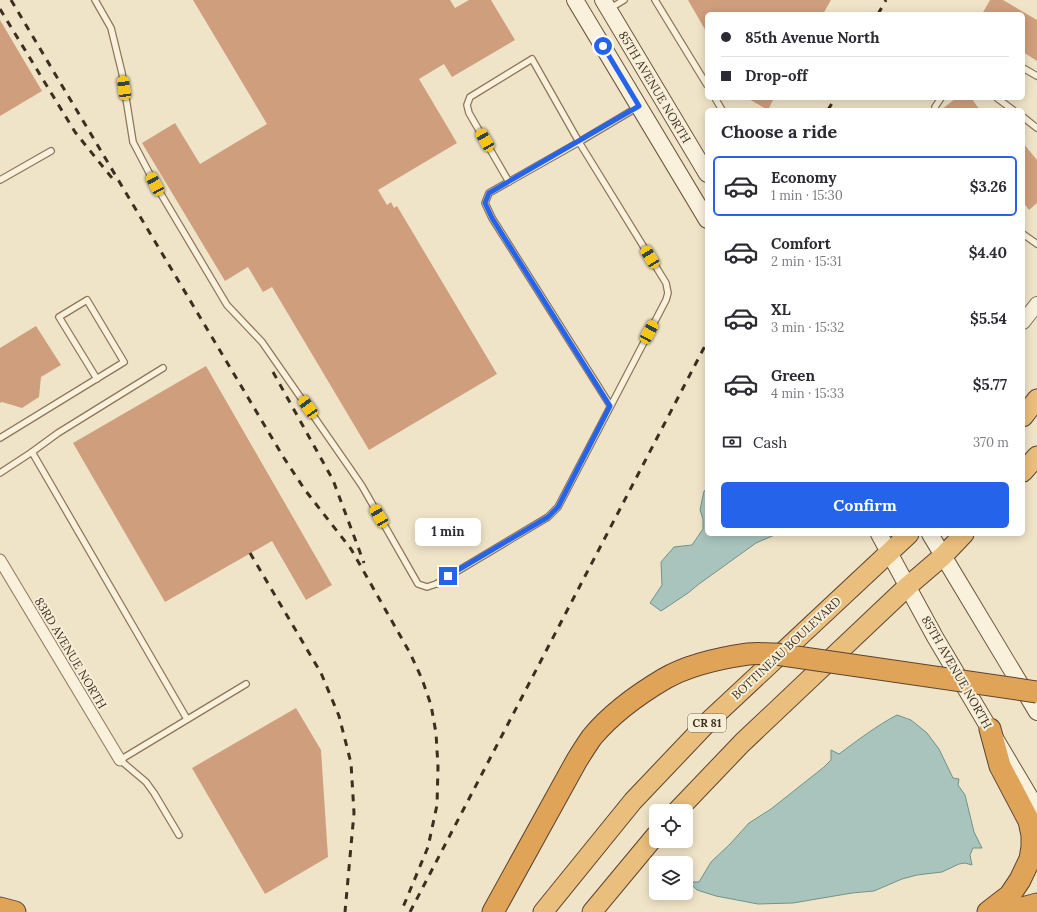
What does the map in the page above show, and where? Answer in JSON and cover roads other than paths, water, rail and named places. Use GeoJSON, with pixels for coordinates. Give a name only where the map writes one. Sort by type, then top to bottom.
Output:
{"type":"FeatureCollection","features":[{"type":"Feature","properties":{"kind":"highway"},"geometry":{"type":"LineString","coordinates":[[1025,414],[1037,399]]}},
{"type":"Feature","properties":{"kind":"highway"},"geometry":{"type":"LineString","coordinates":[[1025,470],[1037,456]]}},
{"type":"Feature","properties":{"kind":"highway","name":"BOTTINEAU BOULEVARD"},"geometry":{"type":"LineString","coordinates":[[543,912],[633,802],[710,720],[907,536]]}},
{"type":"Feature","properties":{"kind":"highway"},"geometry":{"type":"LineString","coordinates":[[684,804],[742,743],[908,586],[943,556],[962,536]]}},
{"type":"Feature","properties":{"kind":"highway"},"geometry":{"type":"LineString","coordinates":[[493,912],[577,760],[592,737],[614,714],[642,692],[673,674],[718,660],[748,654],[776,654],[1037,692]]}},
{"type":"Feature","properties":{"kind":"highway"},"geometry":{"type":"LineString","coordinates":[[988,912],[1010,895],[1020,880],[1030,859],[1032,847],[1032,835],[1029,821],[1000,766],[990,729]]}},
{"type":"Feature","properties":{"kind":"highway"},"geometry":{"type":"LineString","coordinates":[[592,912],[649,843]]}},
{"type":"Feature","properties":{"kind":"highway"},"geometry":{"type":"LineString","coordinates":[[1007,912],[1037,904]]}},
{"type":"Feature","properties":{"kind":"highway"},"geometry":{"type":"LineString","coordinates":[[0,908],[15,912]]}},
{"type":"Feature","properties":{"kind":"main road","name":"85TH AVENUE NORTH"},"geometry":{"type":"LineString","coordinates":[[575,0],[705,217]]}},
{"type":"Feature","properties":{"kind":"main road","name":"85TH AVENUE NORTH"},"geometry":{"type":"LineString","coordinates":[[606,5],[705,171]]}},
{"type":"Feature","properties":{"kind":"main road"},"geometry":{"type":"LineString","coordinates":[[588,21],[606,5]]}},
{"type":"Feature","properties":{"kind":"main road"},"geometry":{"type":"LineString","coordinates":[[639,106],[659,94]]}},
{"type":"Feature","properties":{"kind":"main road","name":"85TH AVENUE NORTH"},"geometry":{"type":"LineString","coordinates":[[880,536],[935,637],[1037,809]]}},
{"type":"Feature","properties":{"kind":"main road"},"geometry":{"type":"LineString","coordinates":[[931,536],[1037,712]]}},
{"type":"Feature","properties":{"kind":"street"},"geometry":{"type":"LineString","coordinates":[[1025,319],[1037,304]]}},
{"type":"Feature","properties":{"kind":"street","name":"83RD AVENUE NORTH"},"geometry":{"type":"LineString","coordinates":[[0,560],[120,760]]}},
{"type":"Feature","properties":{"kind":"lane"},"geometry":{"type":"LineString","coordinates":[[95,0],[111,28],[122,73],[133,142],[155,184],[227,305],[262,342],[362,486],[418,584],[427,587],[436,584],[548,517],[558,507],[666,300],[668,293],[666,283],[579,142],[532,59],[470,97],[467,105],[469,113],[509,182]]}},
{"type":"Feature","properties":{"kind":"lane"},"geometry":{"type":"LineString","coordinates":[[606,5],[624,0]]}},
{"type":"Feature","properties":{"kind":"lane"},"geometry":{"type":"LineString","coordinates":[[655,0],[705,82]]}},
{"type":"Feature","properties":{"kind":"lane"},"geometry":{"type":"LineString","coordinates":[[1025,69],[1037,76]]}},
{"type":"Feature","properties":{"kind":"lane"},"geometry":{"type":"LineString","coordinates":[[999,100],[1010,108]]}},
{"type":"Feature","properties":{"kind":"lane"},"geometry":{"type":"LineString","coordinates":[[610,406],[492,218],[485,203],[489,193],[639,106]]}},
{"type":"Feature","properties":{"kind":"lane"},"geometry":{"type":"LineString","coordinates":[[1025,119],[1037,128]]}},
{"type":"Feature","properties":{"kind":"lane"},"geometry":{"type":"LineString","coordinates":[[0,180],[51,151]]}},
{"type":"Feature","properties":{"kind":"lane"},"geometry":{"type":"LineString","coordinates":[[1025,235],[1037,244]]}},
{"type":"Feature","properties":{"kind":"lane"},"geometry":{"type":"LineString","coordinates":[[0,438],[124,362],[87,300],[59,317],[96,379]]}},
{"type":"Feature","properties":{"kind":"lane"},"geometry":{"type":"LineString","coordinates":[[0,473],[58,434],[163,368]]}},
{"type":"Feature","properties":{"kind":"lane"},"geometry":{"type":"LineString","coordinates":[[32,452],[187,719]]}},
{"type":"Feature","properties":{"kind":"lane"},"geometry":{"type":"LineString","coordinates":[[179,835],[154,792],[146,782],[120,760],[246,684]]}},
{"type":"Feature","properties":{"kind":"water"},"geometry":{"type":"Polygon","coordinates":[[[705,490],[705,536],[772,536],[756,543],[661,611],[650,603],[662,585],[661,562],[674,547],[692,545],[703,529],[703,519],[700,510],[705,490]]]}},
{"type":"Feature","properties":{"kind":"water"},"geometry":{"type":"Polygon","coordinates":[[[897,715],[911,720],[927,733],[939,749],[953,778],[959,779],[958,785],[965,795],[974,832],[982,848],[973,848],[970,855],[972,865],[965,863],[959,864],[942,872],[917,875],[902,879],[874,891],[852,893],[793,903],[758,904],[716,896],[697,890],[693,886],[693,882],[699,882],[711,862],[749,823],[771,809],[824,767],[831,760],[831,750],[839,754],[874,728],[897,715]]]}},
{"type":"Feature","properties":{"kind":"railway"},"geometry":{"type":"LineString","coordinates":[[11,0],[284,458],[305,490],[351,549],[410,653],[422,679],[431,705],[436,733],[438,767],[437,805],[428,847],[401,912]]}},
{"type":"Feature","properties":{"kind":"railway"},"geometry":{"type":"LineString","coordinates":[[879,12],[886,0]]}},
{"type":"Feature","properties":{"kind":"railway"},"geometry":{"type":"LineString","coordinates":[[0,9],[75,132],[116,183]]}},
{"type":"Feature","properties":{"kind":"railway"},"geometry":{"type":"LineString","coordinates":[[829,108],[834,100]]}},
{"type":"Feature","properties":{"kind":"railway"},"geometry":{"type":"LineString","coordinates":[[410,912],[705,346]]}},
{"type":"Feature","properties":{"kind":"railway"},"geometry":{"type":"LineString","coordinates":[[273,372],[333,480],[364,563]]}},
{"type":"Feature","properties":{"kind":"railway"},"geometry":{"type":"LineString","coordinates":[[250,553],[321,673],[339,716],[351,763],[354,813],[345,912]]}}]}
